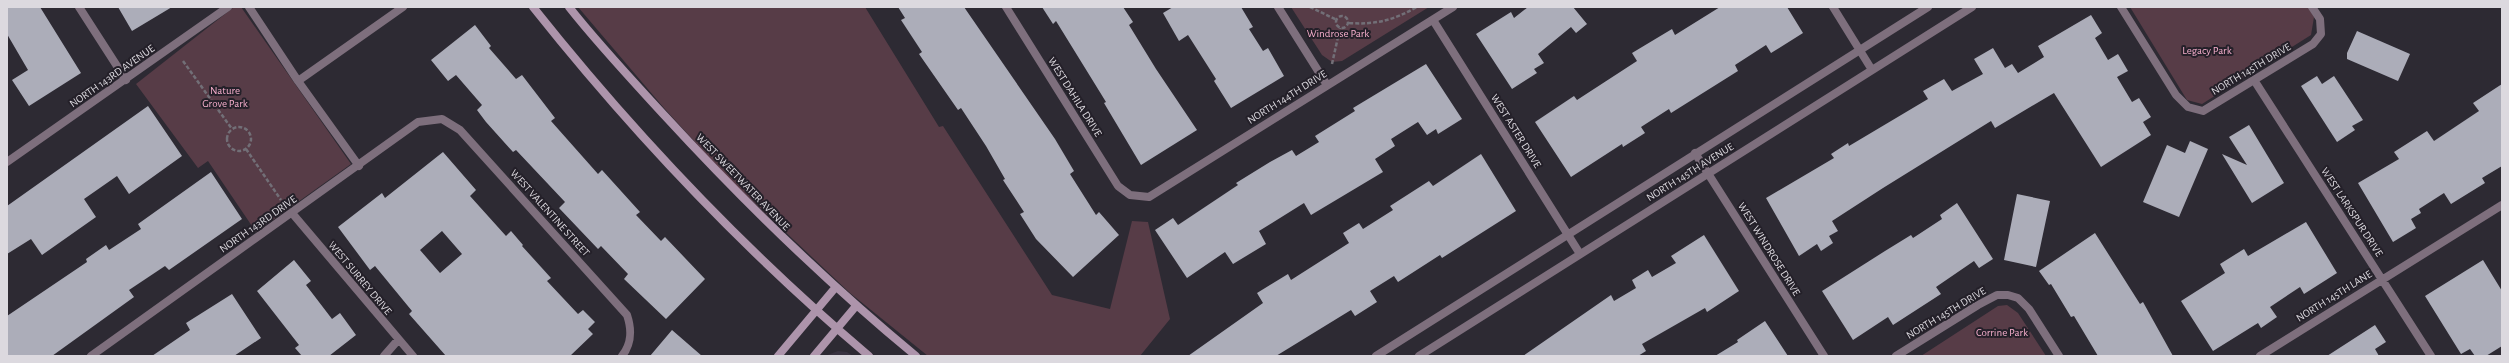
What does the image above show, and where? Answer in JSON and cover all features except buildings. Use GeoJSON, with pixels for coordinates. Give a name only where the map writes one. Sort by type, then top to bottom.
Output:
{"type":"FeatureCollection","features":[{"type":"Feature","properties":{"kind":"street"},"geometry":{"type":"LineString","coordinates":[[79,7],[126,80]]}},
{"type":"Feature","properties":{"kind":"street","name":"NORTH 143RD AVENUE"},"geometry":{"type":"LineString","coordinates":[[7,162],[228,7]]}},
{"type":"Feature","properties":{"kind":"street"},"geometry":{"type":"LineString","coordinates":[[249,7],[298,81],[359,166]]}},
{"type":"Feature","properties":{"kind":"street"},"geometry":{"type":"LineString","coordinates":[[298,81],[403,7]]}},
{"type":"Feature","properties":{"kind":"street"},"geometry":{"type":"LineString","coordinates":[[533,7],[607,99],[659,156],[727,226],[836,329],[869,356]]}},
{"type":"Feature","properties":{"kind":"street","name":"WEST SWEETWATER AVENUE"},"geometry":{"type":"LineString","coordinates":[[569,7],[615,61],[727,183],[835,288],[916,356]]}},
{"type":"Feature","properties":{"kind":"street","name":"WEST DAHILA DRIVE"},"geometry":{"type":"LineString","coordinates":[[1006,7],[1118,186],[1130,195]]}},
{"type":"Feature","properties":{"kind":"street"},"geometry":{"type":"LineString","coordinates":[[1278,7],[1327,85]]}},
{"type":"Feature","properties":{"kind":"street","name":"NORTH 144TH DRIVE"},"geometry":{"type":"LineString","coordinates":[[1130,195],[1148,197],[1453,7]]}},
{"type":"Feature","properties":{"kind":"street"},"geometry":{"type":"LineString","coordinates":[[1833,7],[1872,70]]}},
{"type":"Feature","properties":{"kind":"street","name":"NORTH 145TH AVENUE"},"geometry":{"type":"LineString","coordinates":[[1376,356],[1928,7]]}},
{"type":"Feature","properties":{"kind":"street","name":"NORTH 145TH AVENUE"},"geometry":{"type":"LineString","coordinates":[[1419,356],[1972,7]]}},
{"type":"Feature","properties":{"kind":"street","name":"NORTH 145TH DRIVE"},"geometry":{"type":"LineString","coordinates":[[2121,7],[2176,95],[2188,108],[2203,111],[2313,44],[2321,34],[2320,19],[2312,7]]}},
{"type":"Feature","properties":{"kind":"street","name":"WEST ASTER DRIVE"},"geometry":{"type":"LineString","coordinates":[[1433,20],[1580,254]]}},
{"type":"Feature","properties":{"kind":"street","name":"WEST LARKSPUR DRIVE"},"geometry":{"type":"LineString","coordinates":[[2254,80],[2431,356]]}},
{"type":"Feature","properties":{"kind":"street","name":"NORTH 143RD DRIVE"},"geometry":{"type":"LineString","coordinates":[[91,356],[359,166],[418,122],[442,118]]}},
{"type":"Feature","properties":{"kind":"street","name":"WEST VALENTINE STREET"},"geometry":{"type":"LineString","coordinates":[[442,118],[460,130],[628,315],[632,331],[626,351],[622,356]]}},
{"type":"Feature","properties":{"kind":"street","name":"WEST WINDROSE DRIVE"},"geometry":{"type":"LineString","coordinates":[[1695,153],[1824,356]]}},
{"type":"Feature","properties":{"kind":"street","name":"NORTH 145TH LANE"},"geometry":{"type":"LineString","coordinates":[[2260,356],[2502,205]]}},
{"type":"Feature","properties":{"kind":"street","name":"WEST SURREY DRIVE"},"geometry":{"type":"LineString","coordinates":[[292,213],[413,356]]}},
{"type":"Feature","properties":{"kind":"street"},"geometry":{"type":"LineString","coordinates":[[778,356],[835,288]]}},
{"type":"Feature","properties":{"kind":"street","name":"NORTH 145TH DRIVE"},"geometry":{"type":"LineString","coordinates":[[1896,356],[1978,305],[1997,295],[2008,295],[2018,298],[2030,309],[2059,356]]}},
{"type":"Feature","properties":{"kind":"street"},"geometry":{"type":"LineString","coordinates":[[814,356],[856,306]]}},
{"type":"Feature","properties":{"kind":"street"},"geometry":{"type":"LineString","coordinates":[[384,356],[398,340]]}},
{"type":"Feature","properties":{"kind":"path"},"geometry":{"type":"LineString","coordinates":[[1310,7],[1336,20],[1340,28],[1332,64]]}},
{"type":"Feature","properties":{"kind":"path"},"geometry":{"type":"LineString","coordinates":[[1348,23],[1370,24],[1393,20],[1417,7]]}},
{"type":"Feature","properties":{"kind":"path"},"geometry":{"type":"LineString","coordinates":[[1336,20],[1339,17],[1345,16],[1348,23]]}},
{"type":"Feature","properties":{"kind":"path"},"geometry":{"type":"LineString","coordinates":[[1340,28],[1345,28],[1348,23]]}},
{"type":"Feature","properties":{"kind":"path"},"geometry":{"type":"LineString","coordinates":[[183,61],[232,128]]}},
{"type":"Feature","properties":{"kind":"path"},"geometry":{"type":"LineString","coordinates":[[238,126],[248,132],[250,143],[246,149],[238,151],[228,144],[227,136],[232,128],[238,126]]}},
{"type":"Feature","properties":{"kind":"path"},"geometry":{"type":"LineString","coordinates":[[246,149],[281,200]]}},
{"type":"Feature","properties":{"kind":"shaded area"},"geometry":{"type":"Polygon","coordinates":[[[838,351],[847,352],[853,356],[825,356],[838,351]]]}},
{"type":"Feature","properties":{"kind":"green space","name":"Nature Grove Park"},"geometry":{"type":"Polygon","coordinates":[[[234,7],[241,7],[351,164],[256,232],[208,161],[198,168],[136,84],[234,7]]]}},
{"type":"Feature","properties":{"kind":"green space"},"geometry":{"type":"Polygon","coordinates":[[[578,7],[865,7],[939,127],[943,126],[1052,295],[1110,309],[1132,221],[1148,222],[1170,319],[1140,356],[928,356],[850,293],[725,175],[664,108],[578,7]]]}},
{"type":"Feature","properties":{"kind":"green space","name":"Windrose Park"},"geometry":{"type":"Polygon","coordinates":[[[1291,7],[1429,7],[1342,61],[1332,62],[1322,55],[1291,7]]]}},
{"type":"Feature","properties":{"kind":"green space","name":"Legacy Park"},"geometry":{"type":"Polygon","coordinates":[[[2130,7],[2308,7],[2314,17],[2311,35],[2202,104],[2187,100],[2130,7]]]}},
{"type":"Feature","properties":{"kind":"green space","name":"Corrine Park"},"geometry":{"type":"Polygon","coordinates":[[[2007,305],[2018,313],[2046,356],[1921,356],[1998,306],[2007,305]]]}}]}
